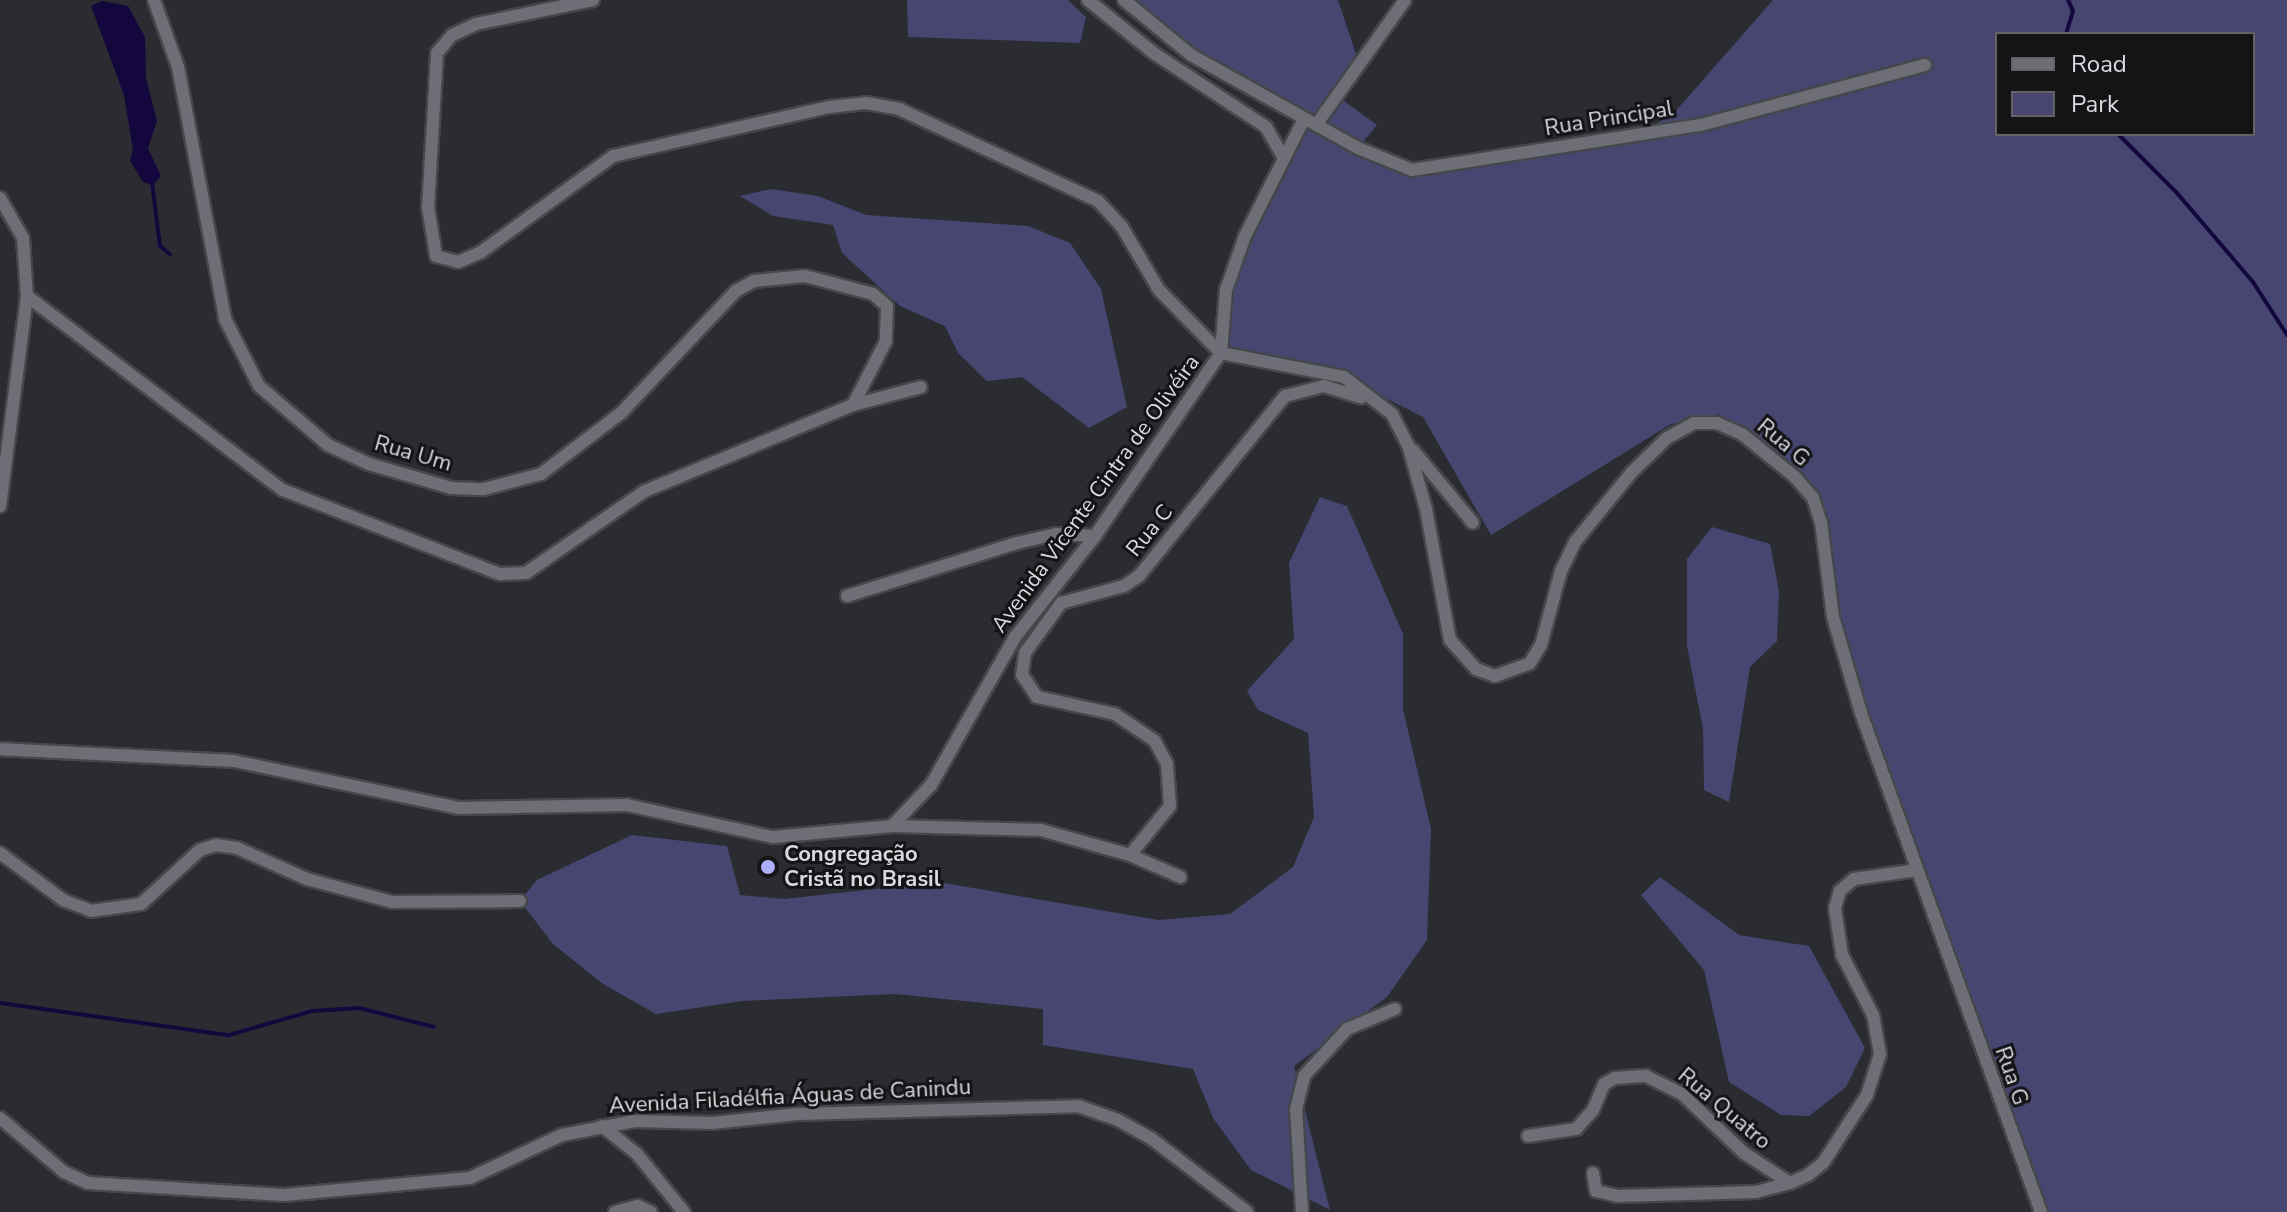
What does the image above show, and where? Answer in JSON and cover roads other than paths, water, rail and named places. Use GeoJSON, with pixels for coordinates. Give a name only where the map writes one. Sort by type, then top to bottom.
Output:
{"type":"FeatureCollection","features":[{"type":"Feature","properties":{"kind":"street","name":"Rua Um"},"geometry":{"type":"LineString","coordinates":[[154,0],[178,67],[225,319],[259,386],[328,445],[369,464],[451,488],[484,489],[541,474],[621,413],[736,291],[754,281],[805,276],[873,294],[887,306],[886,341],[853,405]]}},
{"type":"Feature","properties":{"kind":"street"},"geometry":{"type":"LineString","coordinates":[[593,0],[476,24],[452,35],[437,53],[428,207],[436,256],[458,262],[481,252],[613,156],[866,103],[899,109],[1098,201],[1122,227],[1159,290],[1221,353]]}},
{"type":"Feature","properties":{"kind":"street"},"geometry":{"type":"LineString","coordinates":[[1088,0],[1155,54],[1266,127],[1284,158]]}},
{"type":"Feature","properties":{"kind":"street","name":"Rua Principal"},"geometry":{"type":"LineString","coordinates":[[1124,0],[1191,55],[1310,122],[1412,170],[1701,125],[1925,65]]}},
{"type":"Feature","properties":{"kind":"street","name":"Avenida Vicente Cintra de Olivéira"},"geometry":{"type":"LineString","coordinates":[[892,826],[923,796],[1015,637],[1095,536],[1221,353],[1226,290],[1245,236],[1284,158],[1405,0]]}},
{"type":"Feature","properties":{"kind":"street"},"geometry":{"type":"LineString","coordinates":[[0,198],[23,238],[27,296],[0,506]]}},
{"type":"Feature","properties":{"kind":"street"},"geometry":{"type":"LineString","coordinates":[[27,296],[283,490],[500,574],[526,573],[645,491],[853,405],[921,387]]}},
{"type":"Feature","properties":{"kind":"street","name":"Rua G"},"geometry":{"type":"LineString","coordinates":[[1221,353],[1344,377],[1392,414],[1408,445],[1426,509],[1450,640],[1476,669],[1495,676],[1530,663],[1541,645],[1561,571],[1575,542],[1631,473],[1667,438],[1694,423],[1717,423],[1742,434],[1795,477],[1813,498],[1821,522],[1833,617],[1917,870],[2041,1212]]}},
{"type":"Feature","properties":{"kind":"street","name":"Rua C"},"geometry":{"type":"LineString","coordinates":[[1130,855],[1170,806],[1167,764],[1155,741],[1136,723],[1115,714],[1058,704],[1026,686],[1025,653],[1042,623],[1061,603],[1124,586],[1139,576],[1285,396],[1324,386],[1355,393],[1392,414]]}},
{"type":"Feature","properties":{"kind":"street"},"geometry":{"type":"LineString","coordinates":[[1408,445],[1473,523]]}},
{"type":"Feature","properties":{"kind":"street"},"geometry":{"type":"LineString","coordinates":[[847,596],[1017,543],[1056,534],[1095,536]]}},
{"type":"Feature","properties":{"kind":"street"},"geometry":{"type":"LineString","coordinates":[[0,749],[234,761],[458,808],[627,805],[773,837],[892,826],[1041,830],[1130,855],[1180,877]]}},
{"type":"Feature","properties":{"kind":"street"},"geometry":{"type":"LineString","coordinates":[[0,853],[63,900],[91,911],[141,904],[200,850],[216,845],[237,848],[307,879],[392,902],[520,901]]}},
{"type":"Feature","properties":{"kind":"street"},"geometry":{"type":"LineString","coordinates":[[1593,1173],[1596,1191],[1618,1196],[1756,1192],[1790,1183],[1823,1163],[1867,1095],[1877,1069],[1879,1034],[1842,955],[1836,931],[1840,891],[1854,879],[1917,870]]}},
{"type":"Feature","properties":{"kind":"street"},"geometry":{"type":"LineString","coordinates":[[1302,1212],[1296,1109],[1304,1076],[1347,1029],[1395,1009]]}},
{"type":"Feature","properties":{"kind":"street","name":"Rua Quatro"},"geometry":{"type":"LineString","coordinates":[[1528,1136],[1576,1129],[1593,1110],[1604,1084],[1615,1078],[1646,1076],[1682,1094],[1744,1153],[1790,1183]]}},
{"type":"Feature","properties":{"kind":"street","name":"Avenida Filadélfia Águas de Canindu"},"geometry":{"type":"LineString","coordinates":[[0,1118],[64,1172],[88,1183],[284,1195],[470,1178],[562,1135],[602,1126],[1078,1106],[1118,1120],[1152,1139],[1247,1212]]}},
{"type":"Feature","properties":{"kind":"street"},"geometry":{"type":"LineString","coordinates":[[602,1126],[637,1154],[684,1212]]}},
{"type":"Feature","properties":{"kind":"street"},"geometry":{"type":"LineString","coordinates":[[615,1212],[638,1206],[651,1212]]}},
{"type":"Feature","properties":{"kind":"waterway"},"geometry":{"type":"LineString","coordinates":[[2067,32],[2073,11],[2068,0]]}},
{"type":"Feature","properties":{"kind":"waterway"},"geometry":{"type":"LineString","coordinates":[[2120,136],[2177,193],[2253,282],[2287,335]]}},
{"type":"Feature","properties":{"kind":"waterway"},"geometry":{"type":"LineString","coordinates":[[152,182],[160,246],[170,254]]}},
{"type":"Feature","properties":{"kind":"waterway"},"geometry":{"type":"LineString","coordinates":[[0,1003],[229,1035],[312,1011],[359,1008],[434,1027]]}},
{"type":"Feature","properties":{"kind":"place","name":"Congregação Cristã no Brasil"},"geometry":{"type":"Point","coordinates":[768,867]}}]}
